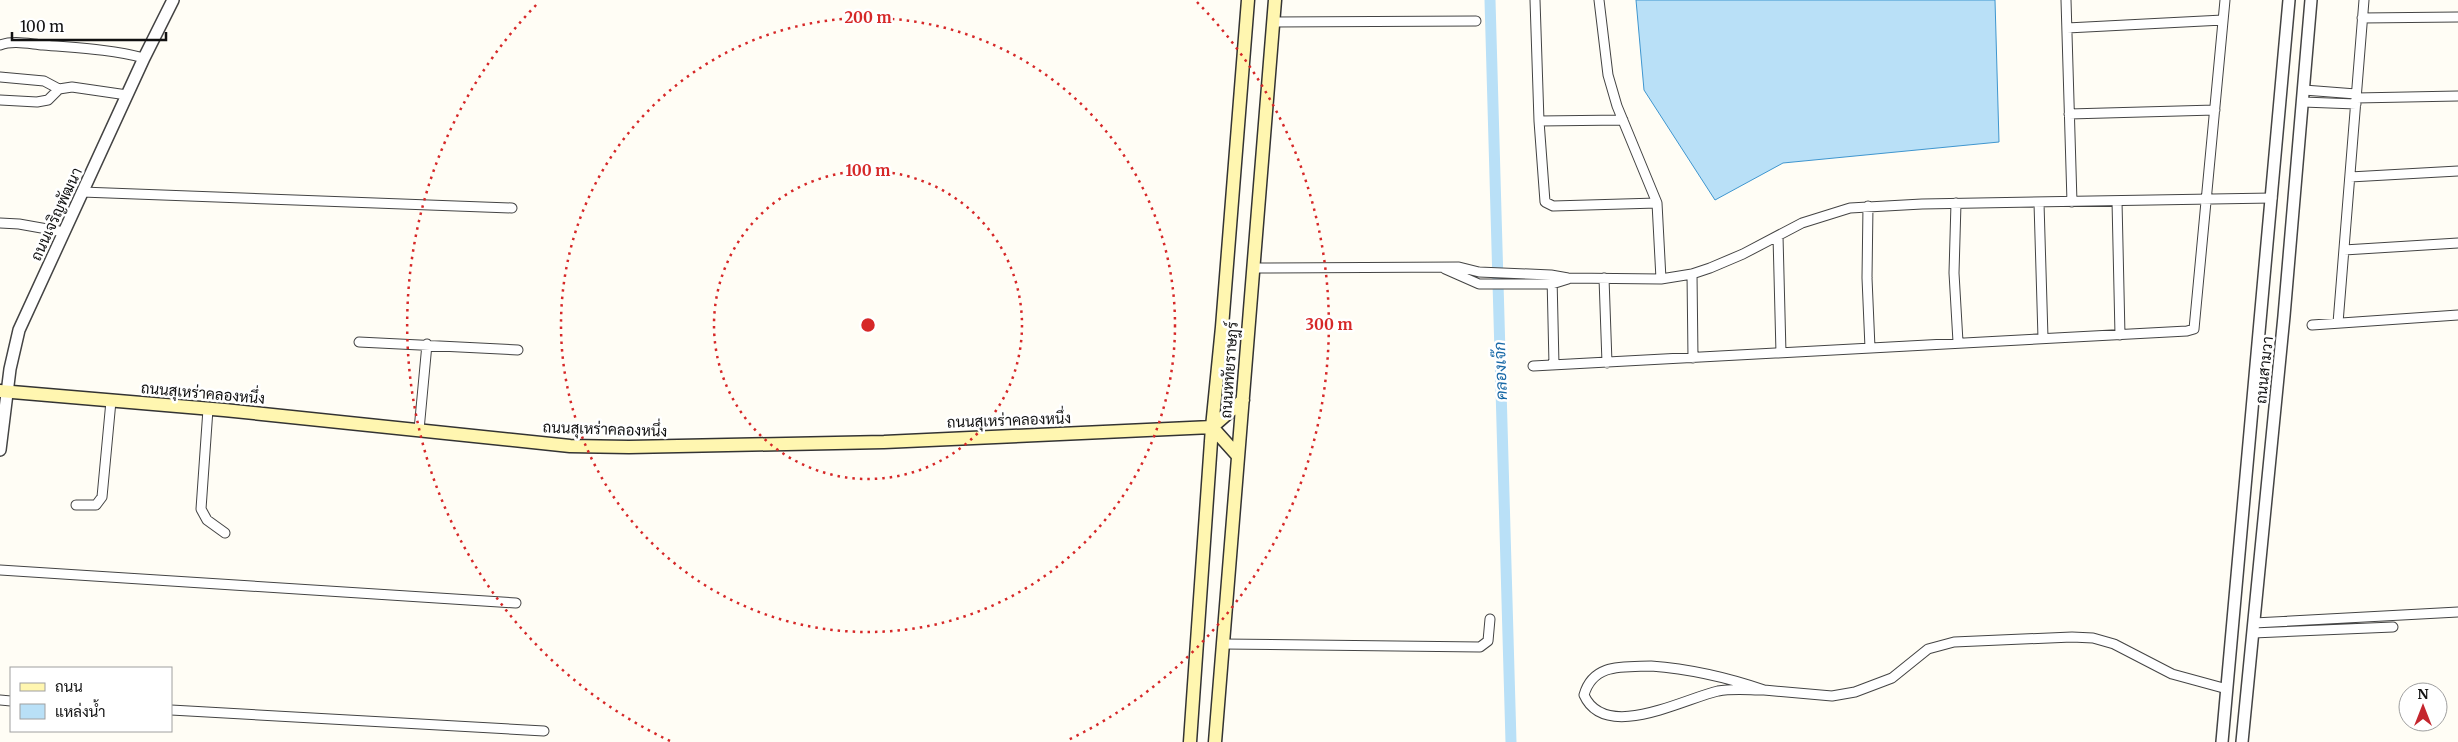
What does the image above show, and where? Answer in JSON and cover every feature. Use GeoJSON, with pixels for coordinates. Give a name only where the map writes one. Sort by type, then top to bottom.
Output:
{"type":"FeatureCollection","features":[{"type":"Feature","properties":{"kind":"main road","name":"ถนนหทัยราษฎร์"},"geometry":{"type":"LineString","coordinates":[[1190,742],[1212,427],[1222,327],[1248,0]]}},
{"type":"Feature","properties":{"kind":"main road","name":"ถนนหทัยราษฎร์"},"geometry":{"type":"LineString","coordinates":[[1215,742],[1275,0]]}},
{"type":"Feature","properties":{"kind":"main road","name":"ถนนสุเหร่าคลองหนึ่ง"},"geometry":{"type":"LineString","coordinates":[[4,392],[208,409],[570,446],[689,448],[1076,434],[1212,427]]}},
{"type":"Feature","properties":{"kind":"main road"},"geometry":{"type":"LineString","coordinates":[[1238,456],[1212,427],[1243,400]]}},
{"type":"Feature","properties":{"kind":"street","name":"ถนนเจริญพัฒนา"},"geometry":{"type":"LineString","coordinates":[[0,450],[4,392],[15,341],[127,94],[173,0]]}},
{"type":"Feature","properties":{"kind":"street"},"geometry":{"type":"LineString","coordinates":[[1535,0],[1543,197],[1548,205],[1658,203]]}},
{"type":"Feature","properties":{"kind":"street"},"geometry":{"type":"LineString","coordinates":[[1599,0],[1608,76],[1623,120],[1658,203],[1661,279]]}},
{"type":"Feature","properties":{"kind":"street"},"geometry":{"type":"LineString","coordinates":[[2066,0],[2072,202]]}},
{"type":"Feature","properties":{"kind":"street"},"geometry":{"type":"LineString","coordinates":[[1532,366],[1607,364],[1958,342],[2120,335],[2194,329],[2225,0]]}},
{"type":"Feature","properties":{"kind":"street","name":"ถนนสามวา"},"geometry":{"type":"LineString","coordinates":[[2222,742],[2289,0]]}},
{"type":"Feature","properties":{"kind":"street","name":"ถนนสามวา"},"geometry":{"type":"LineString","coordinates":[[2242,742],[2311,0]]}},
{"type":"Feature","properties":{"kind":"street"},"geometry":{"type":"LineString","coordinates":[[2338,323],[2364,0]]}},
{"type":"Feature","properties":{"kind":"street"},"geometry":{"type":"LineString","coordinates":[[2362,18],[2458,17]]}},
{"type":"Feature","properties":{"kind":"street"},"geometry":{"type":"LineString","coordinates":[[2067,28],[2223,20]]}},
{"type":"Feature","properties":{"kind":"street"},"geometry":{"type":"LineString","coordinates":[[1273,22],[1476,21]]}},
{"type":"Feature","properties":{"kind":"street"},"geometry":{"type":"LineString","coordinates":[[0,45],[17,43],[83,47],[124,52],[144,58]]}},
{"type":"Feature","properties":{"kind":"street"},"geometry":{"type":"LineString","coordinates":[[0,77],[44,81],[59,89],[88,88],[127,94]]}},
{"type":"Feature","properties":{"kind":"street"},"geometry":{"type":"LineString","coordinates":[[0,100],[37,102],[48,100],[59,89]]}},
{"type":"Feature","properties":{"kind":"street"},"geometry":{"type":"LineString","coordinates":[[2303,96],[2356,99],[2458,96]]}},
{"type":"Feature","properties":{"kind":"street"},"geometry":{"type":"LineString","coordinates":[[2069,114],[2215,110]]}},
{"type":"Feature","properties":{"kind":"street"},"geometry":{"type":"LineString","coordinates":[[1539,121],[1623,120]]}},
{"type":"Feature","properties":{"kind":"street"},"geometry":{"type":"LineString","coordinates":[[2350,177],[2458,171]]}},
{"type":"Feature","properties":{"kind":"street"},"geometry":{"type":"LineString","coordinates":[[82,192],[512,208]]}},
{"type":"Feature","properties":{"kind":"street"},"geometry":{"type":"LineString","coordinates":[[1440,267],[1479,284],[1513,285],[1568,278],[1661,279],[1692,274],[1743,254],[1826,214],[1868,206],[2272,198]]}},
{"type":"Feature","properties":{"kind":"street"},"geometry":{"type":"LineString","coordinates":[[2117,201],[2120,335]]}},
{"type":"Feature","properties":{"kind":"street"},"geometry":{"type":"LineString","coordinates":[[1956,203],[1954,273],[1958,342]]}},
{"type":"Feature","properties":{"kind":"street"},"geometry":{"type":"LineString","coordinates":[[2039,203],[2043,338]]}},
{"type":"Feature","properties":{"kind":"street"},"geometry":{"type":"LineString","coordinates":[[1868,206],[1867,278],[1870,348]]}},
{"type":"Feature","properties":{"kind":"street"},"geometry":{"type":"LineString","coordinates":[[0,223],[19,224],[64,232]]}},
{"type":"Feature","properties":{"kind":"street"},"geometry":{"type":"LineString","coordinates":[[1778,236],[1781,354]]}},
{"type":"Feature","properties":{"kind":"street"},"geometry":{"type":"LineString","coordinates":[[2344,250],[2458,242]]}},
{"type":"Feature","properties":{"kind":"street"},"geometry":{"type":"LineString","coordinates":[[1253,268],[1459,267],[1479,272],[1552,279]]}},
{"type":"Feature","properties":{"kind":"street"},"geometry":{"type":"LineString","coordinates":[[1692,274],[1693,358]]}},
{"type":"Feature","properties":{"kind":"street"},"geometry":{"type":"LineString","coordinates":[[1604,278],[1607,364]]}},
{"type":"Feature","properties":{"kind":"street"},"geometry":{"type":"LineString","coordinates":[[1552,279],[1554,365]]}},
{"type":"Feature","properties":{"kind":"street"},"geometry":{"type":"LineString","coordinates":[[2312,325],[2458,316]]}},
{"type":"Feature","properties":{"kind":"street"},"geometry":{"type":"LineString","coordinates":[[359,342],[518,350]]}},
{"type":"Feature","properties":{"kind":"street"},"geometry":{"type":"LineString","coordinates":[[419,430],[427,344]]}},
{"type":"Feature","properties":{"kind":"street"},"geometry":{"type":"LineString","coordinates":[[76,505],[96,505],[102,498],[111,401]]}},
{"type":"Feature","properties":{"kind":"street"},"geometry":{"type":"LineString","coordinates":[[208,409],[201,508],[203,515],[225,533]]}},
{"type":"Feature","properties":{"kind":"street"},"geometry":{"type":"LineString","coordinates":[[2241,530],[2263,532]]}},
{"type":"Feature","properties":{"kind":"street"},"geometry":{"type":"LineString","coordinates":[[0,570],[516,603]]}},
{"type":"Feature","properties":{"kind":"street"},"geometry":{"type":"LineString","coordinates":[[2253,628],[2458,612]]}},
{"type":"Feature","properties":{"kind":"street"},"geometry":{"type":"LineString","coordinates":[[1223,644],[1480,647],[1488,641],[1490,619]]}},
{"type":"Feature","properties":{"kind":"street"},"geometry":{"type":"LineString","coordinates":[[2253,628],[2393,627]]}},
{"type":"Feature","properties":{"kind":"street"},"geometry":{"type":"LineString","coordinates":[[1764,690],[1724,676],[1690,669],[1651,666],[1607,670],[1596,675],[1587,683],[1584,695],[1589,706],[1597,712],[1612,716],[1628,717],[1659,710],[1719,691],[1764,690],[1832,696],[1855,692],[1892,678],[1928,650],[1954,642],[2072,636],[2093,638],[2114,644],[2172,674],[2227,689]]}},
{"type":"Feature","properties":{"kind":"street"},"geometry":{"type":"LineString","coordinates":[[172,710],[544,731]]}},
{"type":"Feature","properties":{"kind":"water"},"geometry":{"type":"Polygon","coordinates":[[[1636,0],[1995,0],[1999,142],[1783,163],[1715,200],[1644,90],[1636,0]]]}},
{"type":"Feature","properties":{"kind":"waterway","name":"คลองเจ๊ก"},"geometry":{"type":"LineString","coordinates":[[1490,0],[1511,742]]}}]}
